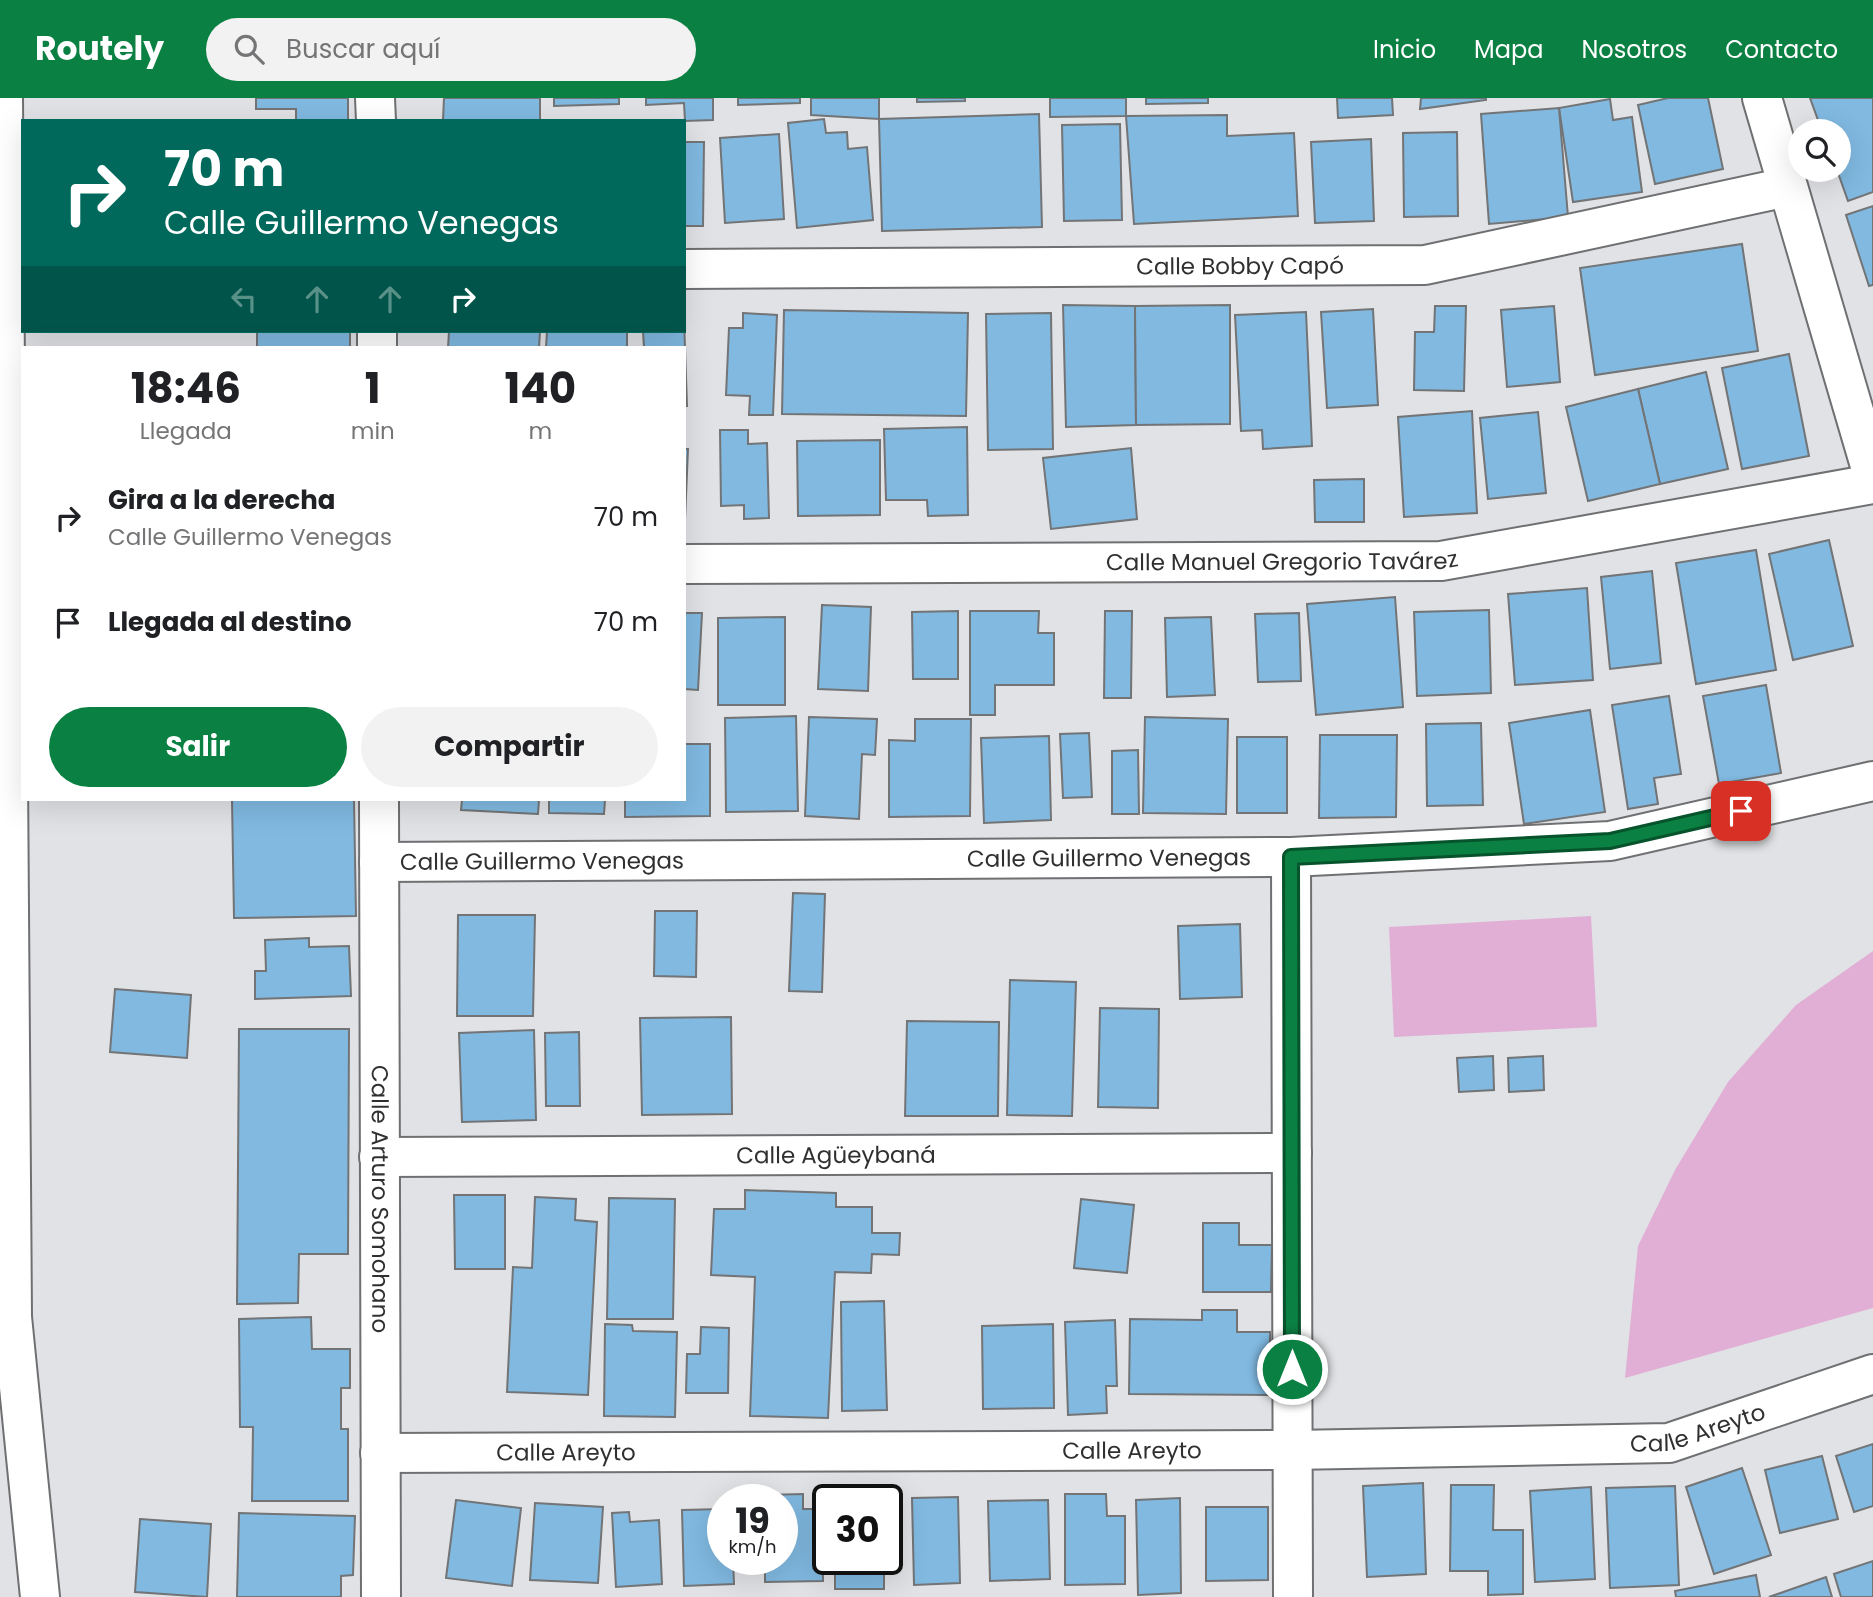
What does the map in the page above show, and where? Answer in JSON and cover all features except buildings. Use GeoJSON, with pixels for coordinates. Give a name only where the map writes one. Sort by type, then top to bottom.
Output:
{"type":"FeatureCollection","features":[{"type":"Feature","properties":{"kind":"street"},"geometry":{"type":"LineString","coordinates":[[375,98],[376,119]]}},
{"type":"Feature","properties":{"kind":"street"},"geometry":{"type":"LineString","coordinates":[[1762,98],[1873,476]]}},
{"type":"Feature","properties":{"kind":"street"},"geometry":{"type":"LineString","coordinates":[[2,106],[12,1317],[40,1597]]}},
{"type":"Feature","properties":{"kind":"street","name":"Calle Bobby Capó"},"geometry":{"type":"LineString","coordinates":[[686,269],[1425,265],[1787,187]]}},
{"type":"Feature","properties":{"kind":"street","name":"Calle Manuel Gregorio Tavárez"},"geometry":{"type":"LineString","coordinates":[[686,564],[1441,561],[1873,484]]}},
{"type":"Feature","properties":{"kind":"street","name":"Calle Guillermo Venegas"},"geometry":{"type":"LineString","coordinates":[[379,862],[1291,857],[1610,841],[1873,781]]}},
{"type":"Feature","properties":{"kind":"street","name":"Calle Arturo Somohano"},"geometry":{"type":"LineString","coordinates":[[379,801],[381,1597]]}},
{"type":"Feature","properties":{"kind":"street"},"geometry":{"type":"LineString","coordinates":[[1291,857],[1293,1597]]}},
{"type":"Feature","properties":{"kind":"street","name":"Calle Agüeybaná"},"geometry":{"type":"LineString","coordinates":[[379,1157],[1292,1153]]}},
{"type":"Feature","properties":{"kind":"street","name":"Calle Areyto"},"geometry":{"type":"LineString","coordinates":[[380,1453],[1292,1450],[1669,1443],[1873,1374]]}},
{"type":"Feature","properties":{"kind":"shaded area"},"geometry":{"type":"Polygon","coordinates":[[[1591,916],[1597,1027],[1394,1037],[1389,927],[1591,916]]]}},
{"type":"Feature","properties":{"kind":"shaded area"},"geometry":{"type":"Polygon","coordinates":[[[1873,951],[1873,1308],[1625,1378],[1638,1246],[1675,1170],[1728,1082],[1796,1005],[1873,951]]]}},
{"type":"Feature","properties":{"kind":"route"},"geometry":{"type":"LineString","coordinates":[[1292,1369],[1291,857],[1610,841],[1741,811]]}}]}
